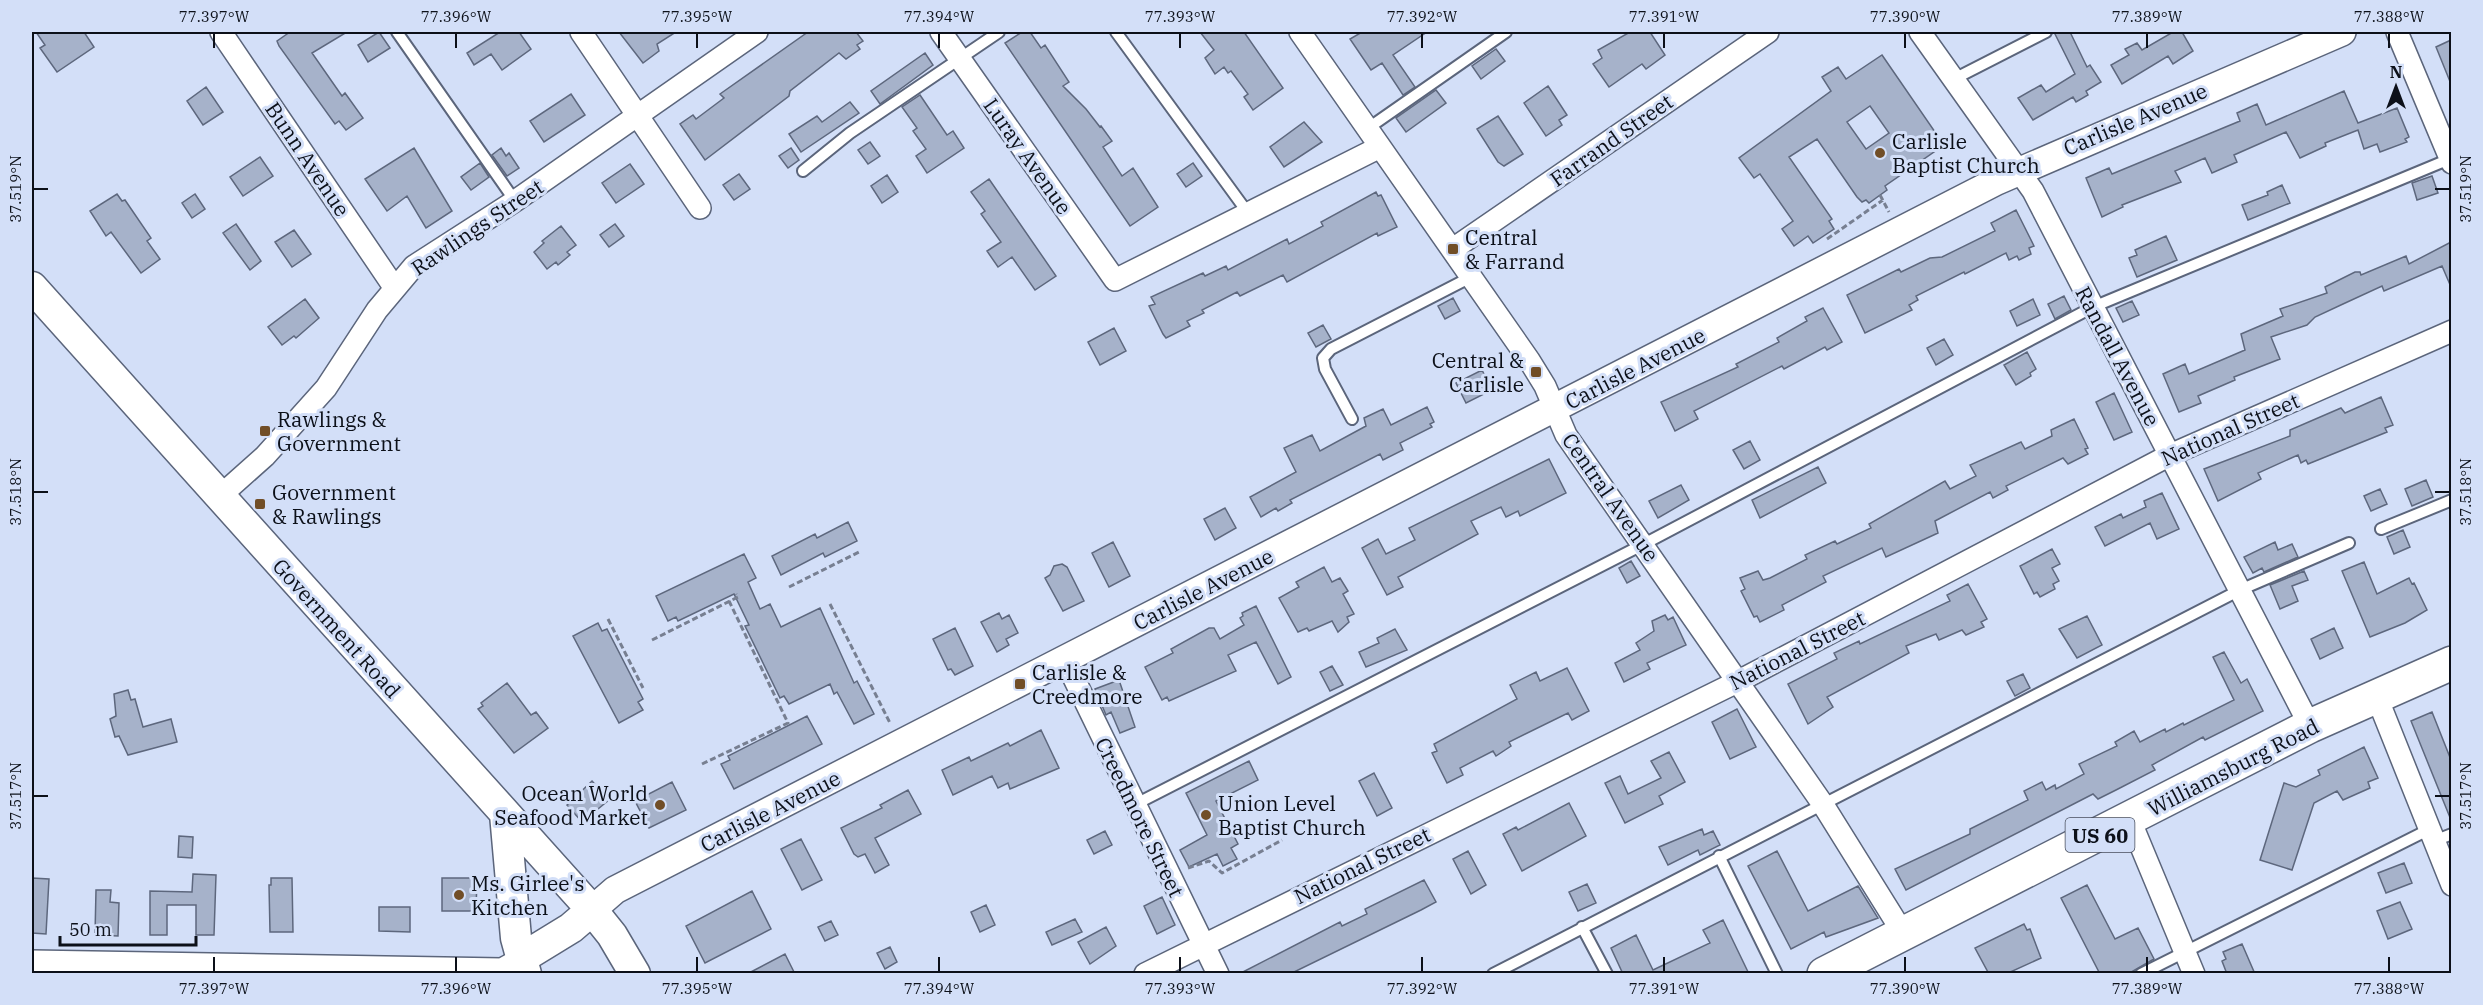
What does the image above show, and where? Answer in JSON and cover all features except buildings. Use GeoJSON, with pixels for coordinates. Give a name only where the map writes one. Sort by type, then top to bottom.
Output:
{"type":"FeatureCollection","features":[{"type":"Feature","properties":{"kind":"main road","name":"Government Road"},"geometry":{"type":"LineString","coordinates":[[32,287],[592,910],[612,935],[635,974]]}},
{"type":"Feature","properties":{"kind":"main road","name":"Williamsburg Road"},"geometry":{"type":"LineString","coordinates":[[1835,971],[1903,933],[2130,820],[2310,726],[2451,663]]}},
{"type":"Feature","properties":{"kind":"main road"},"geometry":{"type":"LineString","coordinates":[[505,814],[516,938],[524,966]]}},
{"type":"Feature","properties":{"kind":"main road","name":"Carlisle Avenue"},"geometry":{"type":"LineString","coordinates":[[524,966],[592,910]]}},
{"type":"Feature","properties":{"kind":"street"},"geometry":{"type":"LineString","coordinates":[[581,32],[700,208]]}},
{"type":"Feature","properties":{"kind":"street","name":"Rawlings Street"},"geometry":{"type":"LineString","coordinates":[[219,497],[265,456],[326,388],[394,287],[414,266],[515,201],[757,32]]}},
{"type":"Feature","properties":{"kind":"street","name":"Luray Avenue"},"geometry":{"type":"LineString","coordinates":[[941,32],[1115,280],[1248,213]]}},
{"type":"Feature","properties":{"kind":"street","name":"Central Avenue"},"geometry":{"type":"LineString","coordinates":[[1300,32],[1533,366],[1566,435],[1822,803],[1903,933]]}},
{"type":"Feature","properties":{"kind":"street","name":"Farrand Street"},"geometry":{"type":"LineString","coordinates":[[1453,249],[1768,32]]}},
{"type":"Feature","properties":{"kind":"street","name":"Randall Avenue"},"geometry":{"type":"LineString","coordinates":[[1920,32],[2033,191],[2310,726]]}},
{"type":"Feature","properties":{"kind":"street","name":"Carlisle Avenue"},"geometry":{"type":"LineString","coordinates":[[592,910],[615,890],[2019,170],[2342,32]]}},
{"type":"Feature","properties":{"kind":"street"},"geometry":{"type":"LineString","coordinates":[[2397,32],[2451,160]]}},
{"type":"Feature","properties":{"kind":"street","name":"Bunn Avenue"},"geometry":{"type":"LineString","coordinates":[[230,34],[394,287]]}},
{"type":"Feature","properties":{"kind":"street"},"geometry":{"type":"LineString","coordinates":[[1248,213],[1380,147]]}},
{"type":"Feature","properties":{"kind":"street","name":"National Street"},"geometry":{"type":"LineString","coordinates":[[1145,974],[1203,943],[1737,682],[2170,455],[2451,331]]}},
{"type":"Feature","properties":{"kind":"street","name":"Creedmore Street"},"geometry":{"type":"LineString","coordinates":[[1065,660],[1133,805],[1218,974]]}},
{"type":"Feature","properties":{"kind":"street"},"geometry":{"type":"LineString","coordinates":[[2376,695],[2438,835],[2451,885]]}},
{"type":"Feature","properties":{"kind":"street"},"geometry":{"type":"LineString","coordinates":[[2130,820],[2194,974]]}},
{"type":"Feature","properties":{"kind":"street","name":"Carlisle Avenue"},"geometry":{"type":"LineString","coordinates":[[32,961],[318,969],[502,969],[524,966]]}},
{"type":"Feature","properties":{"kind":"lane"},"geometry":{"type":"LineString","coordinates":[[397,32],[515,201]]}},
{"type":"Feature","properties":{"kind":"lane"},"geometry":{"type":"LineString","coordinates":[[803,171],[850,133],[999,32]]}},
{"type":"Feature","properties":{"kind":"lane"},"geometry":{"type":"LineString","coordinates":[[1116,32],[1248,213]]}},
{"type":"Feature","properties":{"kind":"lane"},"geometry":{"type":"LineString","coordinates":[[1367,129],[1506,32]]}},
{"type":"Feature","properties":{"kind":"lane"},"geometry":{"type":"LineString","coordinates":[[1954,79],[2046,32]]}},
{"type":"Feature","properties":{"kind":"lane"},"geometry":{"type":"LineString","coordinates":[[1133,805],[1644,544],[2093,307],[2451,160]]}},
{"type":"Feature","properties":{"kind":"lane"},"geometry":{"type":"LineString","coordinates":[[1353,419],[1325,369],[1323,358],[1331,349],[1471,277]]}},
{"type":"Feature","properties":{"kind":"lane"},"geometry":{"type":"LineString","coordinates":[[2381,529],[2451,500]]}},
{"type":"Feature","properties":{"kind":"lane"},"geometry":{"type":"LineString","coordinates":[[1493,974],[2240,590],[2349,543]]}},
{"type":"Feature","properties":{"kind":"lane"},"geometry":{"type":"LineString","coordinates":[[2141,974],[2185,950],[2438,835]]}},
{"type":"Feature","properties":{"kind":"lane"},"geometry":{"type":"LineString","coordinates":[[1719,856],[1778,974]]}},
{"type":"Feature","properties":{"kind":"lane"},"geometry":{"type":"LineString","coordinates":[[1582,927],[1607,974]]}},
{"type":"Feature","properties":{"kind":"path"},"geometry":{"type":"LineString","coordinates":[[1880,195],[1891,216]]}},
{"type":"Feature","properties":{"kind":"path"},"geometry":{"type":"LineString","coordinates":[[1827,239],[1883,200]]}},
{"type":"Feature","properties":{"kind":"path"},"geometry":{"type":"LineString","coordinates":[[789,587],[861,551]]}},
{"type":"Feature","properties":{"kind":"path"},"geometry":{"type":"LineString","coordinates":[[652,640],[738,597],[736,594]]}},
{"type":"Feature","properties":{"kind":"path"},"geometry":{"type":"LineString","coordinates":[[702,764],[788,723],[729,601]]}},
{"type":"Feature","properties":{"kind":"path"},"geometry":{"type":"LineString","coordinates":[[830,604],[892,726]]}},
{"type":"Feature","properties":{"kind":"path"},"geometry":{"type":"LineString","coordinates":[[608,619],[643,688]]}},
{"type":"Feature","properties":{"kind":"path"},"geometry":{"type":"LineString","coordinates":[[1185,867],[1192,868],[1209,861],[1222,873],[1282,840]]}},
{"type":"Feature","properties":{"kind":"place","name":"Carlisle Baptist Church"},"geometry":{"type":"Point","coordinates":[1880,153]}},
{"type":"Feature","properties":{"kind":"place","name":"Central & Farrand"},"geometry":{"type":"Point","coordinates":[1453,249]}},
{"type":"Feature","properties":{"kind":"place","name":"Central & Carlisle"},"geometry":{"type":"Point","coordinates":[1536,372]}},
{"type":"Feature","properties":{"kind":"place","name":"Rawlings & Government"},"geometry":{"type":"Point","coordinates":[265,431]}},
{"type":"Feature","properties":{"kind":"place","name":"Government & Rawlings"},"geometry":{"type":"Point","coordinates":[260,504]}},
{"type":"Feature","properties":{"kind":"place","name":"Carlisle & Creedmore"},"geometry":{"type":"Point","coordinates":[1020,684]}},
{"type":"Feature","properties":{"kind":"place","name":"Ocean World Seafood Market"},"geometry":{"type":"Point","coordinates":[660,805]}},
{"type":"Feature","properties":{"kind":"place","name":"Union Level Baptist Church"},"geometry":{"type":"Point","coordinates":[1206,815]}},
{"type":"Feature","properties":{"kind":"place","name":"Ms. Girlee's Kitchen"},"geometry":{"type":"Point","coordinates":[459,895]}}]}
